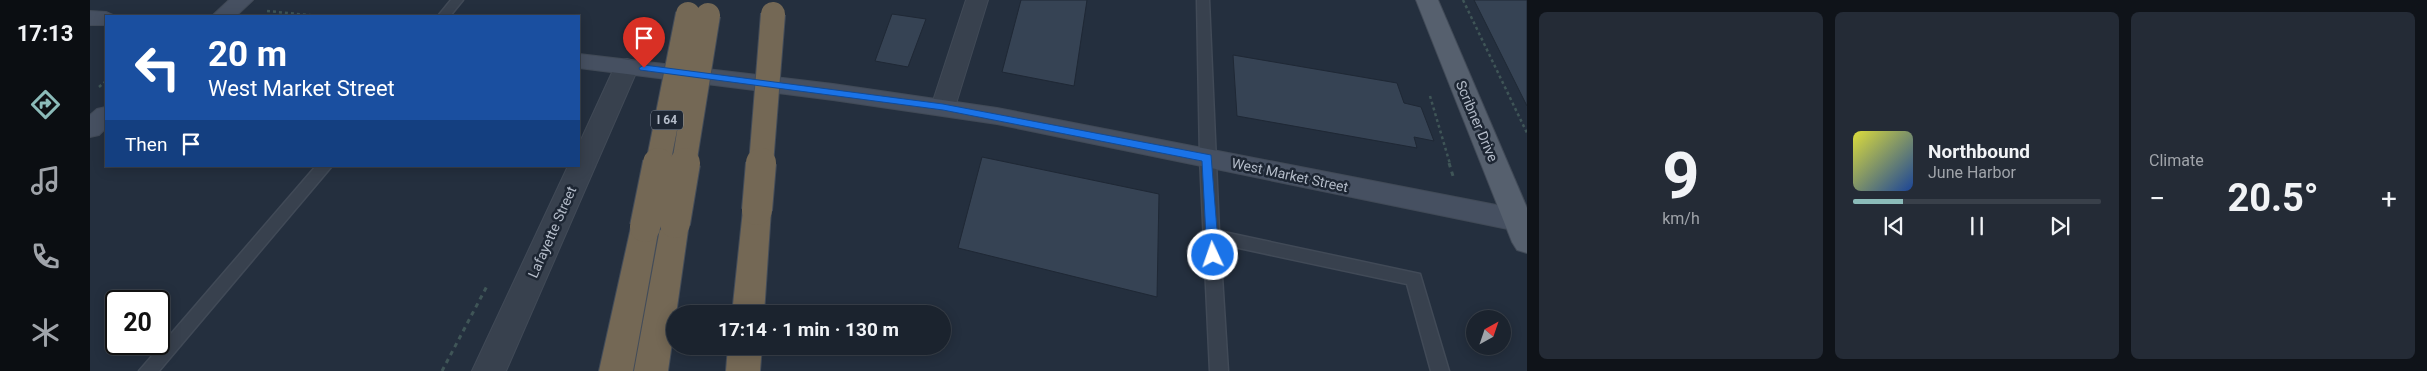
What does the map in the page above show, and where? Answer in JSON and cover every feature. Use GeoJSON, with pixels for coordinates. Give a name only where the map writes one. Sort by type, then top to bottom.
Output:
{"type":"FeatureCollection","features":[{"type":"Feature","properties":{"kind":"highway","name":"I 64"},"geometry":{"type":"LineString","coordinates":[[616,371],[660,225],[699,7]]}},
{"type":"Feature","properties":{"kind":"highway"},"geometry":{"type":"LineString","coordinates":[[749,305],[774,7]]}},
{"type":"Feature","properties":{"kind":"highway"},"geometry":{"type":"LineString","coordinates":[[651,371],[660,225]]}},
{"type":"Feature","properties":{"kind":"highway"},"geometry":{"type":"LineString","coordinates":[[743,371],[744,355]]}},
{"type":"Feature","properties":{"kind":"main road","name":"Scribner Drive"},"geometry":{"type":"LineString","coordinates":[[1426,0],[1524,228]]}},
{"type":"Feature","properties":{"kind":"street"},"geometry":{"type":"LineString","coordinates":[[224,15],[242,0]]}},
{"type":"Feature","properties":{"kind":"street"},"geometry":{"type":"LineString","coordinates":[[943,107],[977,0]]}},
{"type":"Feature","properties":{"kind":"street"},"geometry":{"type":"LineString","coordinates":[[90,18],[105,19]]}},
{"type":"Feature","properties":{"kind":"street","name":"West Market Street"},"geometry":{"type":"LineString","coordinates":[[580,61],[943,107],[1207,158],[1524,228]]}},
{"type":"Feature","properties":{"kind":"street","name":"Lafayette Street"},"geometry":{"type":"LineString","coordinates":[[489,371],[627,66]]}},
{"type":"Feature","properties":{"kind":"street"},"geometry":{"type":"LineString","coordinates":[[90,129],[105,116]]}},
{"type":"Feature","properties":{"kind":"lane"},"geometry":{"type":"LineString","coordinates":[[445,15],[457,0]]}},
{"type":"Feature","properties":{"kind":"lane"},"geometry":{"type":"LineString","coordinates":[[1202,0],[1207,158],[1219,371]]}},
{"type":"Feature","properties":{"kind":"lane"},"geometry":{"type":"LineString","coordinates":[[148,371],[324,167]]}},
{"type":"Feature","properties":{"kind":"lane"},"geometry":{"type":"LineString","coordinates":[[1212,236],[1414,279],[1440,371]]}},
{"type":"Feature","properties":{"kind":"path"},"geometry":{"type":"LineString","coordinates":[[1463,0],[1527,133]]}},
{"type":"Feature","properties":{"kind":"path"},"geometry":{"type":"LineString","coordinates":[[270,6],[263,11],[308,15]]}},
{"type":"Feature","properties":{"kind":"building"},"geometry":{"type":"Polygon","coordinates":[[[1021,0],[1087,0],[1074,86],[1002,72],[1021,0]]]}},
{"type":"Feature","properties":{"kind":"building"},"geometry":{"type":"Polygon","coordinates":[[[1474,0],[1527,0],[1527,106],[1474,0]]]}},
{"type":"Feature","properties":{"kind":"building"},"geometry":{"type":"Polygon","coordinates":[[[892,14],[926,19],[908,67],[875,61],[892,14]]]}},
{"type":"Feature","properties":{"kind":"building"},"geometry":{"type":"Polygon","coordinates":[[[1233,55],[1397,83],[1404,103],[1421,107],[1434,141],[1414,137],[1417,148],[1237,116],[1233,55]]]}},
{"type":"Feature","properties":{"kind":"building"},"geometry":{"type":"Polygon","coordinates":[[[982,157],[1159,194],[1157,297],[958,248],[982,157]]]}},
{"type":"Feature","properties":{"kind":"route"},"geometry":{"type":"LineString","coordinates":[[644,68],[943,107],[1207,158],[1213,255]]}}]}
